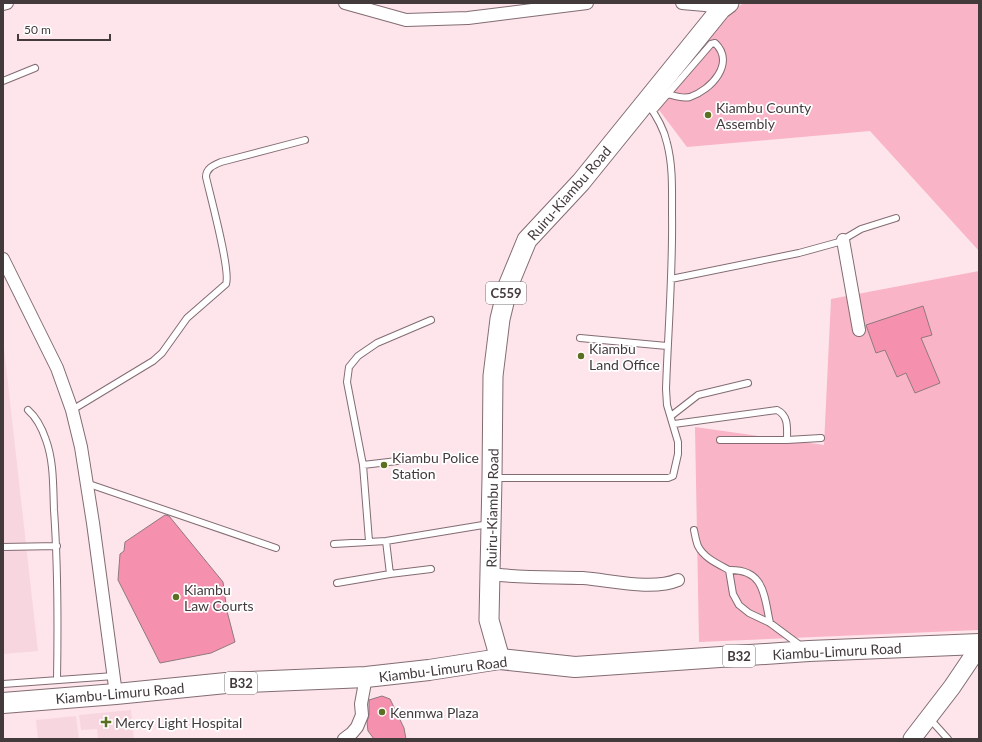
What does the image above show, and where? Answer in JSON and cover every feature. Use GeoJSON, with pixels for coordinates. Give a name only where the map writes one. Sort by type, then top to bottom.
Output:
{"type":"FeatureCollection","features":[{"type":"Feature","properties":{"kind":"highway","name":"Kiambu-Limuru Road"},"geometry":{"type":"LineString","coordinates":[[3,703],[115,685],[226,683],[366,677],[429,670],[500,659],[575,667],[809,651],[979,644]]}},
{"type":"Feature","properties":{"kind":"main road","name":"Ruiru-Kiambu Road"},"geometry":{"type":"LineString","coordinates":[[500,659],[488,620],[493,376],[500,319],[508,286],[527,240],[650,106],[725,6]]}},
{"type":"Feature","properties":{"kind":"main road"},"geometry":{"type":"LineString","coordinates":[[912,739],[929,718],[979,647]]}},
{"type":"Feature","properties":{"kind":"street"},"geometry":{"type":"LineString","coordinates":[[345,3],[406,20],[468,18],[587,3]]}},
{"type":"Feature","properties":{"kind":"street"},"geometry":{"type":"LineString","coordinates":[[682,3],[725,6]]}},
{"type":"Feature","properties":{"kind":"street"},"geometry":{"type":"LineString","coordinates":[[842,240],[859,330]]}},
{"type":"Feature","properties":{"kind":"street"},"geometry":{"type":"LineString","coordinates":[[3,259],[8,282],[57,368],[72,410],[81,447],[115,685]]}},
{"type":"Feature","properties":{"kind":"street"},"geometry":{"type":"LineString","coordinates":[[490,574],[514,577],[583,578],[649,585],[669,584],[678,580]]}},
{"type":"Feature","properties":{"kind":"street"},"geometry":{"type":"LineString","coordinates":[[344,739],[357,727],[362,715],[361,704],[366,677]]}},
{"type":"Feature","properties":{"kind":"lane"},"geometry":{"type":"LineString","coordinates":[[492,478],[668,478],[673,476],[675,472],[678,442],[674,424],[667,405],[667,346],[673,231],[671,166],[668,144],[650,106],[668,94],[711,44],[715,43],[720,47],[724,55],[723,64],[716,79],[699,93],[689,97],[681,98],[668,94]]}},
{"type":"Feature","properties":{"kind":"lane"},"geometry":{"type":"LineString","coordinates":[[3,81],[36,68]]}},
{"type":"Feature","properties":{"kind":"lane"},"geometry":{"type":"LineString","coordinates":[[72,410],[153,361],[162,352],[187,318],[226,284],[228,276],[206,177],[207,171],[214,165],[221,162],[305,140]]}},
{"type":"Feature","properties":{"kind":"lane"},"geometry":{"type":"LineString","coordinates":[[671,279],[799,253],[839,242],[862,229],[896,218]]}},
{"type":"Feature","properties":{"kind":"lane"},"geometry":{"type":"LineString","coordinates":[[369,541],[363,465],[347,382],[349,367],[358,356],[377,343],[431,320]]}},
{"type":"Feature","properties":{"kind":"lane"},"geometry":{"type":"LineString","coordinates":[[580,338],[667,346]]}},
{"type":"Feature","properties":{"kind":"lane"},"geometry":{"type":"LineString","coordinates":[[671,416],[698,395],[748,383]]}},
{"type":"Feature","properties":{"kind":"lane"},"geometry":{"type":"LineString","coordinates":[[28,410],[36,417],[47,441],[52,467],[58,622],[57,680]]}},
{"type":"Feature","properties":{"kind":"lane"},"geometry":{"type":"LineString","coordinates":[[674,424],[776,410],[786,419],[787,440]]}},
{"type":"Feature","properties":{"kind":"lane"},"geometry":{"type":"LineString","coordinates":[[720,440],[787,440],[821,438]]}},
{"type":"Feature","properties":{"kind":"lane"},"geometry":{"type":"LineString","coordinates":[[363,465],[414,459]]}},
{"type":"Feature","properties":{"kind":"lane"},"geometry":{"type":"LineString","coordinates":[[86,483],[276,548]]}},
{"type":"Feature","properties":{"kind":"lane"},"geometry":{"type":"LineString","coordinates":[[334,544],[386,541],[490,524]]}},
{"type":"Feature","properties":{"kind":"lane"},"geometry":{"type":"LineString","coordinates":[[694,530],[701,550],[714,562],[729,570],[749,573],[757,579],[762,587],[770,623]]}},
{"type":"Feature","properties":{"kind":"lane"},"geometry":{"type":"LineString","coordinates":[[386,541],[390,574]]}},
{"type":"Feature","properties":{"kind":"lane"},"geometry":{"type":"LineString","coordinates":[[3,547],[56,546]]}},
{"type":"Feature","properties":{"kind":"lane"},"geometry":{"type":"LineString","coordinates":[[337,583],[431,569]]}},
{"type":"Feature","properties":{"kind":"lane"},"geometry":{"type":"LineString","coordinates":[[729,570],[733,594],[739,605],[749,613],[770,623],[809,651]]}},
{"type":"Feature","properties":{"kind":"lane"},"geometry":{"type":"LineString","coordinates":[[3,684],[57,680],[115,685]]}},
{"type":"Feature","properties":{"kind":"lane"},"geometry":{"type":"LineString","coordinates":[[929,718],[948,739]]}},
{"type":"Feature","properties":{"kind":"shaded area"},"geometry":{"type":"Polygon","coordinates":[[[744,3],[979,3],[979,251],[870,131],[687,147],[653,102],[735,9],[744,3]]]}},
{"type":"Feature","properties":{"kind":"shaded area"},"geometry":{"type":"Polygon","coordinates":[[[979,271],[979,630],[699,642],[695,427],[824,445],[831,299],[979,271]]]}},
{"type":"Feature","properties":{"kind":"shaded area"},"geometry":{"type":"Polygon","coordinates":[[[3,339],[38,651],[3,654],[3,339]]]}},
{"type":"Feature","properties":{"kind":"shaded area","name":"Mercy Light Hospital"},"geometry":{"type":"Polygon","coordinates":[[[131,710],[134,739],[98,739],[97,729],[81,730],[79,715],[131,710]]]}},
{"type":"Feature","properties":{"kind":"shaded area"},"geometry":{"type":"Polygon","coordinates":[[[76,716],[79,739],[38,739],[36,720],[76,716]]]}},
{"type":"Feature","properties":{"kind":"building"},"geometry":{"type":"Polygon","coordinates":[[[923,306],[932,335],[921,338],[940,383],[915,393],[906,373],[897,377],[885,350],[876,353],[866,325],[923,306]]]}},
{"type":"Feature","properties":{"kind":"building","name":"Kiambu Law Courts"},"geometry":{"type":"Polygon","coordinates":[[[165,515],[169,516],[223,582],[227,611],[235,642],[211,653],[160,663],[118,580],[120,554],[124,551],[125,542],[165,515]]]}},
{"type":"Feature","properties":{"kind":"building","name":"Kenmwa Plaza"},"geometry":{"type":"Polygon","coordinates":[[[382,696],[390,699],[404,728],[406,739],[374,739],[368,731],[367,722],[369,715],[369,700],[382,696]]]}},
{"type":"Feature","properties":{"kind":"place","name":"Kiambu County Assembly"},"geometry":{"type":"Point","coordinates":[708,115]}},
{"type":"Feature","properties":{"kind":"place","name":"Kiambu Land Office"},"geometry":{"type":"Point","coordinates":[581,356]}},
{"type":"Feature","properties":{"kind":"place","name":"Kiambu Police Station"},"geometry":{"type":"Point","coordinates":[384,465]}},
{"type":"Feature","properties":{"kind":"place","name":"Kiambu Law Courts"},"geometry":{"type":"Point","coordinates":[176,597]}},
{"type":"Feature","properties":{"kind":"place","name":"Kenmwa Plaza"},"geometry":{"type":"Point","coordinates":[382,712]}},
{"type":"Feature","properties":{"kind":"place","name":"Mercy Light Hospital"},"geometry":{"type":"Point","coordinates":[106,722]}}]}
